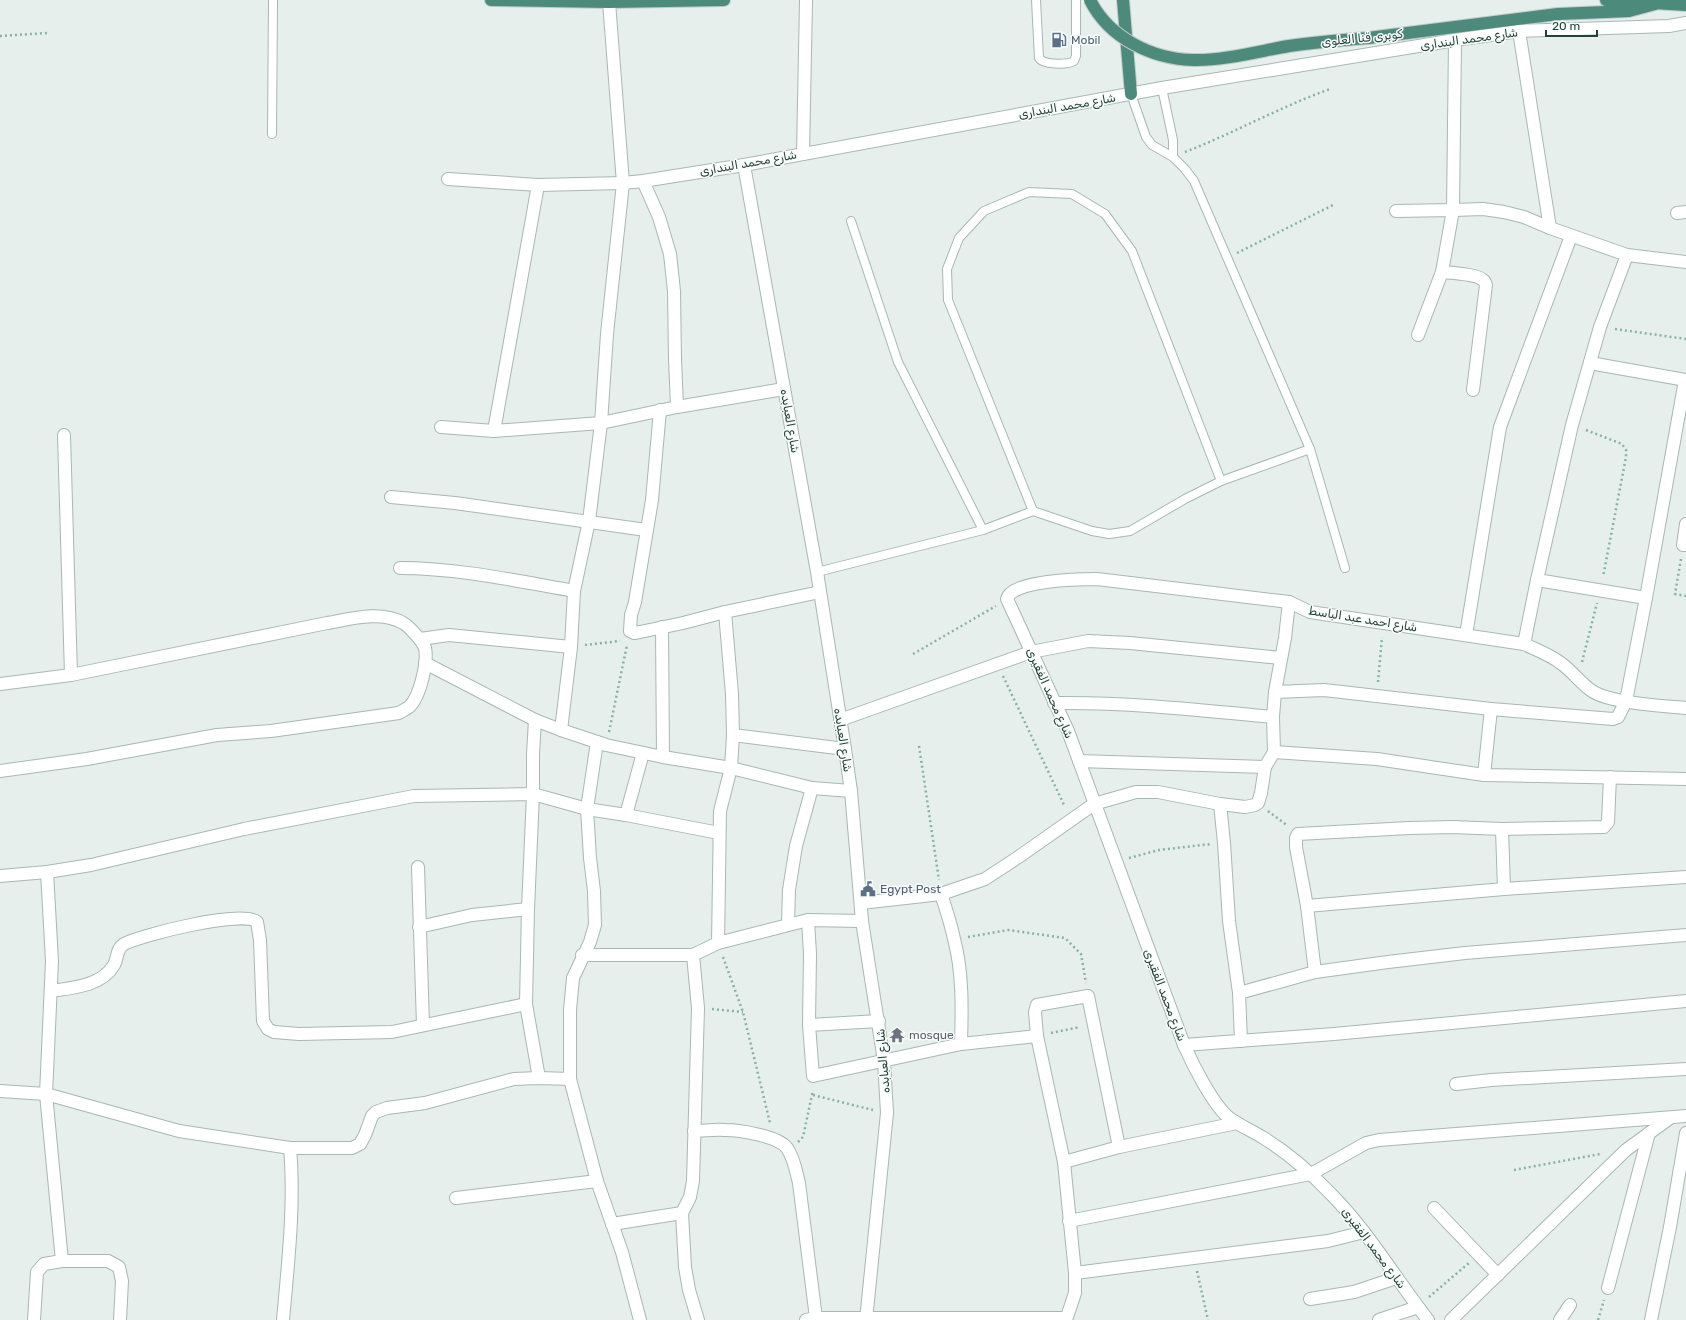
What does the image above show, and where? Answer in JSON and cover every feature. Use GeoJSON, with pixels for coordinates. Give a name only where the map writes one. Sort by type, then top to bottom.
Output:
{"type":"FeatureCollection","features":[{"type":"Feature","properties":{"kind":"highway"},"geometry":{"type":"LineString","coordinates":[[491,0],[609,2],[724,0]]}},
{"type":"Feature","properties":{"kind":"highway","name":"كوبرى قنا العلوى"},"geometry":{"type":"LineString","coordinates":[[1090,0],[1102,18],[1116,32],[1132,43],[1143,49],[1171,58],[1194,60],[1297,45],[1368,38],[1535,16],[1629,10],[1655,4]]}},
{"type":"Feature","properties":{"kind":"highway"},"geometry":{"type":"LineString","coordinates":[[1123,0],[1131,94]]}},
{"type":"Feature","properties":{"kind":"highway"},"geometry":{"type":"LineString","coordinates":[[1606,0],[1686,5]]}},
{"type":"Feature","properties":{"kind":"street"},"geometry":{"type":"LineString","coordinates":[[803,154],[806,0]]}},
{"type":"Feature","properties":{"kind":"street"},"geometry":{"type":"LineString","coordinates":[[561,730],[571,647],[574,591],[589,521],[601,424],[607,334],[624,183],[609,2]]}},
{"type":"Feature","properties":{"kind":"street","name":"شارع محمد البندارى"},"geometry":{"type":"LineString","coordinates":[[448,179],[538,185],[624,183],[643,181],[744,165],[1162,88],[1455,40],[1519,31],[1669,26],[1686,23]]}},
{"type":"Feature","properties":{"kind":"street"},"geometry":{"type":"LineString","coordinates":[[1519,31],[1550,228]]}},
{"type":"Feature","properties":{"kind":"street"},"geometry":{"type":"LineString","coordinates":[[1418,334],[1442,272],[1453,210],[1455,40]]}},
{"type":"Feature","properties":{"kind":"street","name":"شارع العبابده"},"geometry":{"type":"LineString","coordinates":[[744,165],[817,572],[845,749],[851,791],[862,921],[884,1060],[887,1113],[866,1319]]}},
{"type":"Feature","properties":{"kind":"street"},"geometry":{"type":"LineString","coordinates":[[643,181],[659,217],[670,254],[674,291],[677,407]]}},
{"type":"Feature","properties":{"kind":"street"},"geometry":{"type":"LineString","coordinates":[[494,431],[538,185]]}},
{"type":"Feature","properties":{"kind":"street"},"geometry":{"type":"LineString","coordinates":[[1396,211],[1483,209],[1504,212],[1524,217],[1571,236],[1627,255],[1686,262]]}},
{"type":"Feature","properties":{"kind":"street"},"geometry":{"type":"LineString","coordinates":[[1466,635],[1500,427],[1571,236]]}},
{"type":"Feature","properties":{"kind":"street"},"geometry":{"type":"LineString","coordinates":[[1524,644],[1572,425],[1600,327],[1627,255]]}},
{"type":"Feature","properties":{"kind":"street"},"geometry":{"type":"LineString","coordinates":[[1442,272],[1482,279],[1486,285],[1473,390]]}},
{"type":"Feature","properties":{"kind":"street"},"geometry":{"type":"LineString","coordinates":[[1275,692],[1324,690],[1491,709],[1613,719],[1618,717],[1626,701],[1685,380],[1590,363]]}},
{"type":"Feature","properties":{"kind":"street"},"geometry":{"type":"LineString","coordinates":[[441,427],[494,431],[601,424],[660,410],[784,389]]}},
{"type":"Feature","properties":{"kind":"street"},"geometry":{"type":"LineString","coordinates":[[660,410],[652,500],[635,602],[631,615],[629,635],[725,612],[820,592]]}},
{"type":"Feature","properties":{"kind":"street"},"geometry":{"type":"LineString","coordinates":[[64,435],[71,675]]}},
{"type":"Feature","properties":{"kind":"street"},"geometry":{"type":"LineString","coordinates":[[392,497],[589,521],[646,530]]}},
{"type":"Feature","properties":{"kind":"street"},"geometry":{"type":"LineString","coordinates":[[1684,545],[1686,524]]}},
{"type":"Feature","properties":{"kind":"street"},"geometry":{"type":"LineString","coordinates":[[400,568],[424,568],[494,577],[574,591]]}},
{"type":"Feature","properties":{"kind":"street","name":"شارع احمد عبد الباسط"},"geometry":{"type":"LineString","coordinates":[[1007,599],[1013,591],[1034,584],[1069,579],[1097,579],[1289,602],[1310,612],[1524,644],[1544,652],[1562,664],[1591,691],[1600,696],[1626,701],[1686,708]]}},
{"type":"Feature","properties":{"kind":"street"},"geometry":{"type":"LineString","coordinates":[[1537,580],[1646,598]]}},
{"type":"Feature","properties":{"kind":"street","name":"شارع محمد الفقيرى"},"geometry":{"type":"LineString","coordinates":[[1007,599],[1068,732],[1184,1045],[1196,1070],[1210,1093],[1228,1116],[1270,1142],[1311,1174],[1339,1202],[1364,1232],[1428,1320]]}},
{"type":"Feature","properties":{"kind":"street"},"geometry":{"type":"LineString","coordinates":[[861,903],[941,894],[985,879],[1094,804],[1136,792],[1158,792],[1220,804],[1246,806],[1255,805],[1258,803],[1265,767],[1274,752],[1273,717],[1275,692],[1289,602]]}},
{"type":"Feature","properties":{"kind":"street"},"geometry":{"type":"LineString","coordinates":[[718,943],[720,811],[731,768],[733,735],[732,694],[725,612]]}},
{"type":"Feature","properties":{"kind":"street"},"geometry":{"type":"LineString","coordinates":[[0,684],[71,675],[327,623],[364,617],[387,618],[404,623],[420,639],[424,648],[425,663],[417,696],[410,706],[399,713],[271,731],[217,735],[87,759],[0,772]]}},
{"type":"Feature","properties":{"kind":"street"},"geometry":{"type":"LineString","coordinates":[[662,627],[663,757]]}},
{"type":"Feature","properties":{"kind":"street"},"geometry":{"type":"LineString","coordinates":[[420,639],[449,635],[571,647]]}},
{"type":"Feature","properties":{"kind":"street"},"geometry":{"type":"LineString","coordinates":[[840,720],[1031,652],[1088,641],[1146,644],[1281,658]]}},
{"type":"Feature","properties":{"kind":"street"},"geometry":{"type":"LineString","coordinates":[[425,663],[536,720],[561,730],[602,743],[663,757],[731,768],[812,788],[851,791]]}},
{"type":"Feature","properties":{"kind":"street"},"geometry":{"type":"LineString","coordinates":[[1054,703],[1094,702],[1144,705],[1273,717]]}},
{"type":"Feature","properties":{"kind":"street"},"geometry":{"type":"LineString","coordinates":[[1484,775],[1491,709]]}},
{"type":"Feature","properties":{"kind":"street"},"geometry":{"type":"LineString","coordinates":[[536,720],[533,754],[526,1004],[539,1078]]}},
{"type":"Feature","properties":{"kind":"street"},"geometry":{"type":"LineString","coordinates":[[733,735],[845,749]]}},
{"type":"Feature","properties":{"kind":"street"},"geometry":{"type":"LineString","coordinates":[[602,743],[587,809],[594,891],[595,925],[590,942],[582,955],[573,978],[570,1010],[570,1079],[597,1181],[622,1252],[640,1320]]}},
{"type":"Feature","properties":{"kind":"street"},"geometry":{"type":"LineString","coordinates":[[1274,752],[1377,759],[1484,775],[1686,779]]}},
{"type":"Feature","properties":{"kind":"street"},"geometry":{"type":"LineString","coordinates":[[626,815],[643,753]]}},
{"type":"Feature","properties":{"kind":"street"},"geometry":{"type":"LineString","coordinates":[[1079,761],[1265,767]]}},
{"type":"Feature","properties":{"kind":"street"},"geometry":{"type":"LineString","coordinates":[[1315,972],[1307,906],[1296,847],[1296,838],[1298,834],[1409,828],[1453,827],[1502,829],[1604,827],[1608,822],[1610,777]]}},
{"type":"Feature","properties":{"kind":"street"},"geometry":{"type":"LineString","coordinates":[[788,924],[789,890],[796,846],[812,788]]}},
{"type":"Feature","properties":{"kind":"street"},"geometry":{"type":"LineString","coordinates":[[0,876],[47,872],[91,865],[244,829],[414,796],[533,794],[587,809],[719,833]]}},
{"type":"Feature","properties":{"kind":"street"},"geometry":{"type":"LineString","coordinates":[[1220,804],[1229,920],[1239,993],[1241,1041]]}},
{"type":"Feature","properties":{"kind":"street"},"geometry":{"type":"LineString","coordinates":[[1502,829],[1504,889]]}},
{"type":"Feature","properties":{"kind":"street"},"geometry":{"type":"LineString","coordinates":[[418,867],[423,1026]]}},
{"type":"Feature","properties":{"kind":"street"},"geometry":{"type":"LineString","coordinates":[[47,872],[52,961],[46,1094],[62,1261]]}},
{"type":"Feature","properties":{"kind":"street"},"geometry":{"type":"LineString","coordinates":[[1307,906],[1504,889],[1686,877]]}},
{"type":"Feature","properties":{"kind":"street"},"geometry":{"type":"LineString","coordinates":[[941,894],[955,940],[962,1014],[961,1044]]}},
{"type":"Feature","properties":{"kind":"street"},"geometry":{"type":"LineString","coordinates":[[419,927],[472,915],[528,909]]}},
{"type":"Feature","properties":{"kind":"street"},"geometry":{"type":"LineString","coordinates":[[51,992],[90,984],[113,968],[117,960],[118,950],[121,946],[137,938],[190,925],[238,917],[252,919],[257,922],[260,940],[263,1021],[268,1029],[274,1032],[299,1034],[392,1032],[526,1004]]}},
{"type":"Feature","properties":{"kind":"street"},"geometry":{"type":"LineString","coordinates":[[582,955],[693,955],[718,943],[788,924],[808,920],[862,921]]}},
{"type":"Feature","properties":{"kind":"street"},"geometry":{"type":"LineString","coordinates":[[808,920],[810,954],[809,1025],[812,1076],[961,1044],[1037,1036]]}},
{"type":"Feature","properties":{"kind":"street"},"geometry":{"type":"LineString","coordinates":[[1239,993],[1315,972],[1388,962],[1465,953],[1686,935]]}},
{"type":"Feature","properties":{"kind":"street"},"geometry":{"type":"LineString","coordinates":[[693,955],[698,1008],[694,1181],[690,1197],[682,1213],[685,1267],[689,1290],[698,1320]]}},
{"type":"Feature","properties":{"kind":"street"},"geometry":{"type":"LineString","coordinates":[[694,1131],[725,1130],[758,1135],[774,1139],[786,1146],[794,1162],[799,1183],[811,1319],[1066,1319],[1075,1293],[1075,1273],[1064,1162],[1037,1036],[1035,1012],[1037,1005],[1088,996],[1119,1147]]}},
{"type":"Feature","properties":{"kind":"street"},"geometry":{"type":"LineString","coordinates":[[1184,1045],[1342,1034],[1686,1001]]}},
{"type":"Feature","properties":{"kind":"street"},"geometry":{"type":"LineString","coordinates":[[809,1025],[879,1021]]}},
{"type":"Feature","properties":{"kind":"street"},"geometry":{"type":"LineString","coordinates":[[1456,1084],[1491,1080],[1686,1069]]}},
{"type":"Feature","properties":{"kind":"street"},"geometry":{"type":"LineString","coordinates":[[0,1091],[46,1094],[179,1131],[290,1148],[352,1148],[360,1144],[372,1116],[376,1112],[387,1108],[425,1103],[514,1080],[539,1078],[570,1079]]}},
{"type":"Feature","properties":{"kind":"street"},"geometry":{"type":"LineString","coordinates":[[1069,1220],[1311,1174],[1366,1143],[1379,1140],[1686,1116]]}},
{"type":"Feature","properties":{"kind":"street"},"geometry":{"type":"LineString","coordinates":[[1451,1320],[1626,1150],[1671,1118]]}},
{"type":"Feature","properties":{"kind":"street"},"geometry":{"type":"LineString","coordinates":[[1064,1162],[1119,1147],[1237,1122]]}},
{"type":"Feature","properties":{"kind":"street"},"geometry":{"type":"LineString","coordinates":[[1608,1288],[1649,1133]]}},
{"type":"Feature","properties":{"kind":"street"},"geometry":{"type":"LineString","coordinates":[[1651,1320],[1670,1227],[1686,1133]]}},
{"type":"Feature","properties":{"kind":"street"},"geometry":{"type":"LineString","coordinates":[[283,1320],[289,1256],[292,1167],[290,1148]]}},
{"type":"Feature","properties":{"kind":"street"},"geometry":{"type":"LineString","coordinates":[[456,1198],[597,1181]]}},
{"type":"Feature","properties":{"kind":"street"},"geometry":{"type":"LineString","coordinates":[[1434,1208],[1498,1275]]}},
{"type":"Feature","properties":{"kind":"street"},"geometry":{"type":"LineString","coordinates":[[612,1224],[682,1213]]}},
{"type":"Feature","properties":{"kind":"street"},"geometry":{"type":"LineString","coordinates":[[1075,1273],[1328,1241],[1364,1232]]}},
{"type":"Feature","properties":{"kind":"street"},"geometry":{"type":"LineString","coordinates":[[34,1320],[37,1272],[44,1264],[62,1261],[108,1261],[119,1267],[122,1281],[120,1320]]}},
{"type":"Feature","properties":{"kind":"street"},"geometry":{"type":"LineString","coordinates":[[1310,1299],[1348,1294],[1396,1278]]}},
{"type":"Feature","properties":{"kind":"street"},"geometry":{"type":"LineString","coordinates":[[1560,1320],[1570,1305]]}},
{"type":"Feature","properties":{"kind":"street"},"geometry":{"type":"LineString","coordinates":[[1379,1320],[1418,1307]]}},
{"type":"Feature","properties":{"kind":"lane"},"geometry":{"type":"LineString","coordinates":[[272,134],[273,0]]}},
{"type":"Feature","properties":{"kind":"lane"},"geometry":{"type":"LineString","coordinates":[[1036,0],[1038,58],[1044,63],[1072,62],[1076,58],[1076,0]]}},
{"type":"Feature","properties":{"kind":"lane"},"geometry":{"type":"LineString","coordinates":[[1162,88],[1173,140],[1173,157]]}},
{"type":"Feature","properties":{"kind":"lane"},"geometry":{"type":"LineString","coordinates":[[1131,94],[1146,137],[1152,145],[1173,157],[1194,181],[1310,449],[1345,568]]}},
{"type":"Feature","properties":{"kind":"lane"},"geometry":{"type":"LineString","coordinates":[[1034,511],[948,300],[947,269],[959,238],[984,211],[1029,192],[1072,194],[1105,214],[1132,252],[1221,481]]}},
{"type":"Feature","properties":{"kind":"lane"},"geometry":{"type":"LineString","coordinates":[[851,221],[898,362],[983,530]]}},
{"type":"Feature","properties":{"kind":"lane"},"geometry":{"type":"LineString","coordinates":[[817,572],[983,530],[1034,511],[1092,531],[1109,534],[1130,531],[1185,499],[1221,481],[1310,449]]}},
{"type":"Feature","properties":{"kind":"path"},"geometry":{"type":"LineString","coordinates":[[0,36],[47,33]]}},
{"type":"Feature","properties":{"kind":"path"},"geometry":{"type":"LineString","coordinates":[[1173,157],[1218,139],[1283,108],[1330,89]]}},
{"type":"Feature","properties":{"kind":"path"},"geometry":{"type":"LineString","coordinates":[[1227,258],[1335,204]]}},
{"type":"Feature","properties":{"kind":"path"},"geometry":{"type":"LineString","coordinates":[[1600,327],[1686,339]]}},
{"type":"Feature","properties":{"kind":"path"},"geometry":{"type":"LineString","coordinates":[[1572,425],[1622,444],[1626,450],[1626,458],[1600,590],[1578,678]]}},
{"type":"Feature","properties":{"kind":"path"},"geometry":{"type":"LineString","coordinates":[[1684,545],[1675,594],[1686,596]]}},
{"type":"Feature","properties":{"kind":"path"},"geometry":{"type":"LineString","coordinates":[[913,654],[1007,599]]}},
{"type":"Feature","properties":{"kind":"path"},"geometry":{"type":"LineString","coordinates":[[1377,697],[1383,623]]}},
{"type":"Feature","properties":{"kind":"path"},"geometry":{"type":"LineString","coordinates":[[571,647],[629,635],[602,743]]}},
{"type":"Feature","properties":{"kind":"path"},"geometry":{"type":"LineString","coordinates":[[997,663],[1071,819]]}},
{"type":"Feature","properties":{"kind":"path"},"geometry":{"type":"LineString","coordinates":[[919,746],[941,894]]}},
{"type":"Feature","properties":{"kind":"path"},"geometry":{"type":"LineString","coordinates":[[1258,803],[1298,834]]}},
{"type":"Feature","properties":{"kind":"path"},"geometry":{"type":"LineString","coordinates":[[1115,862],[1159,850],[1224,843]]}},
{"type":"Feature","properties":{"kind":"path"},"geometry":{"type":"LineString","coordinates":[[955,940],[1008,930],[1065,938],[1081,954],[1088,996]]}},
{"type":"Feature","properties":{"kind":"path"},"geometry":{"type":"LineString","coordinates":[[718,943],[743,1012],[774,1139]]}},
{"type":"Feature","properties":{"kind":"path"},"geometry":{"type":"LineString","coordinates":[[698,1008],[743,1012]]}},
{"type":"Feature","properties":{"kind":"path"},"geometry":{"type":"LineString","coordinates":[[1037,1036],[1094,1024]]}},
{"type":"Feature","properties":{"kind":"path"},"geometry":{"type":"LineString","coordinates":[[786,1146],[796,1143],[803,1137],[813,1095],[887,1113]]}},
{"type":"Feature","properties":{"kind":"path"},"geometry":{"type":"LineString","coordinates":[[1514,1170],[1626,1150]]}},
{"type":"Feature","properties":{"kind":"path"},"geometry":{"type":"LineString","coordinates":[[1418,1307],[1479,1254]]}},
{"type":"Feature","properties":{"kind":"path"},"geometry":{"type":"LineString","coordinates":[[1194,1259],[1208,1320]]}},
{"type":"Feature","properties":{"kind":"path"},"geometry":{"type":"LineString","coordinates":[[1598,1320],[1608,1288]]}},
{"type":"Feature","properties":{"kind":"place","name":"Mobil"},"geometry":{"type":"Point","coordinates":[1059,40]}},
{"type":"Feature","properties":{"kind":"place","name":"Egypt Post"},"geometry":{"type":"Point","coordinates":[868,889]}},
{"type":"Feature","properties":{"kind":"place","name":"mosque"},"geometry":{"type":"Point","coordinates":[897,1035]}}]}
